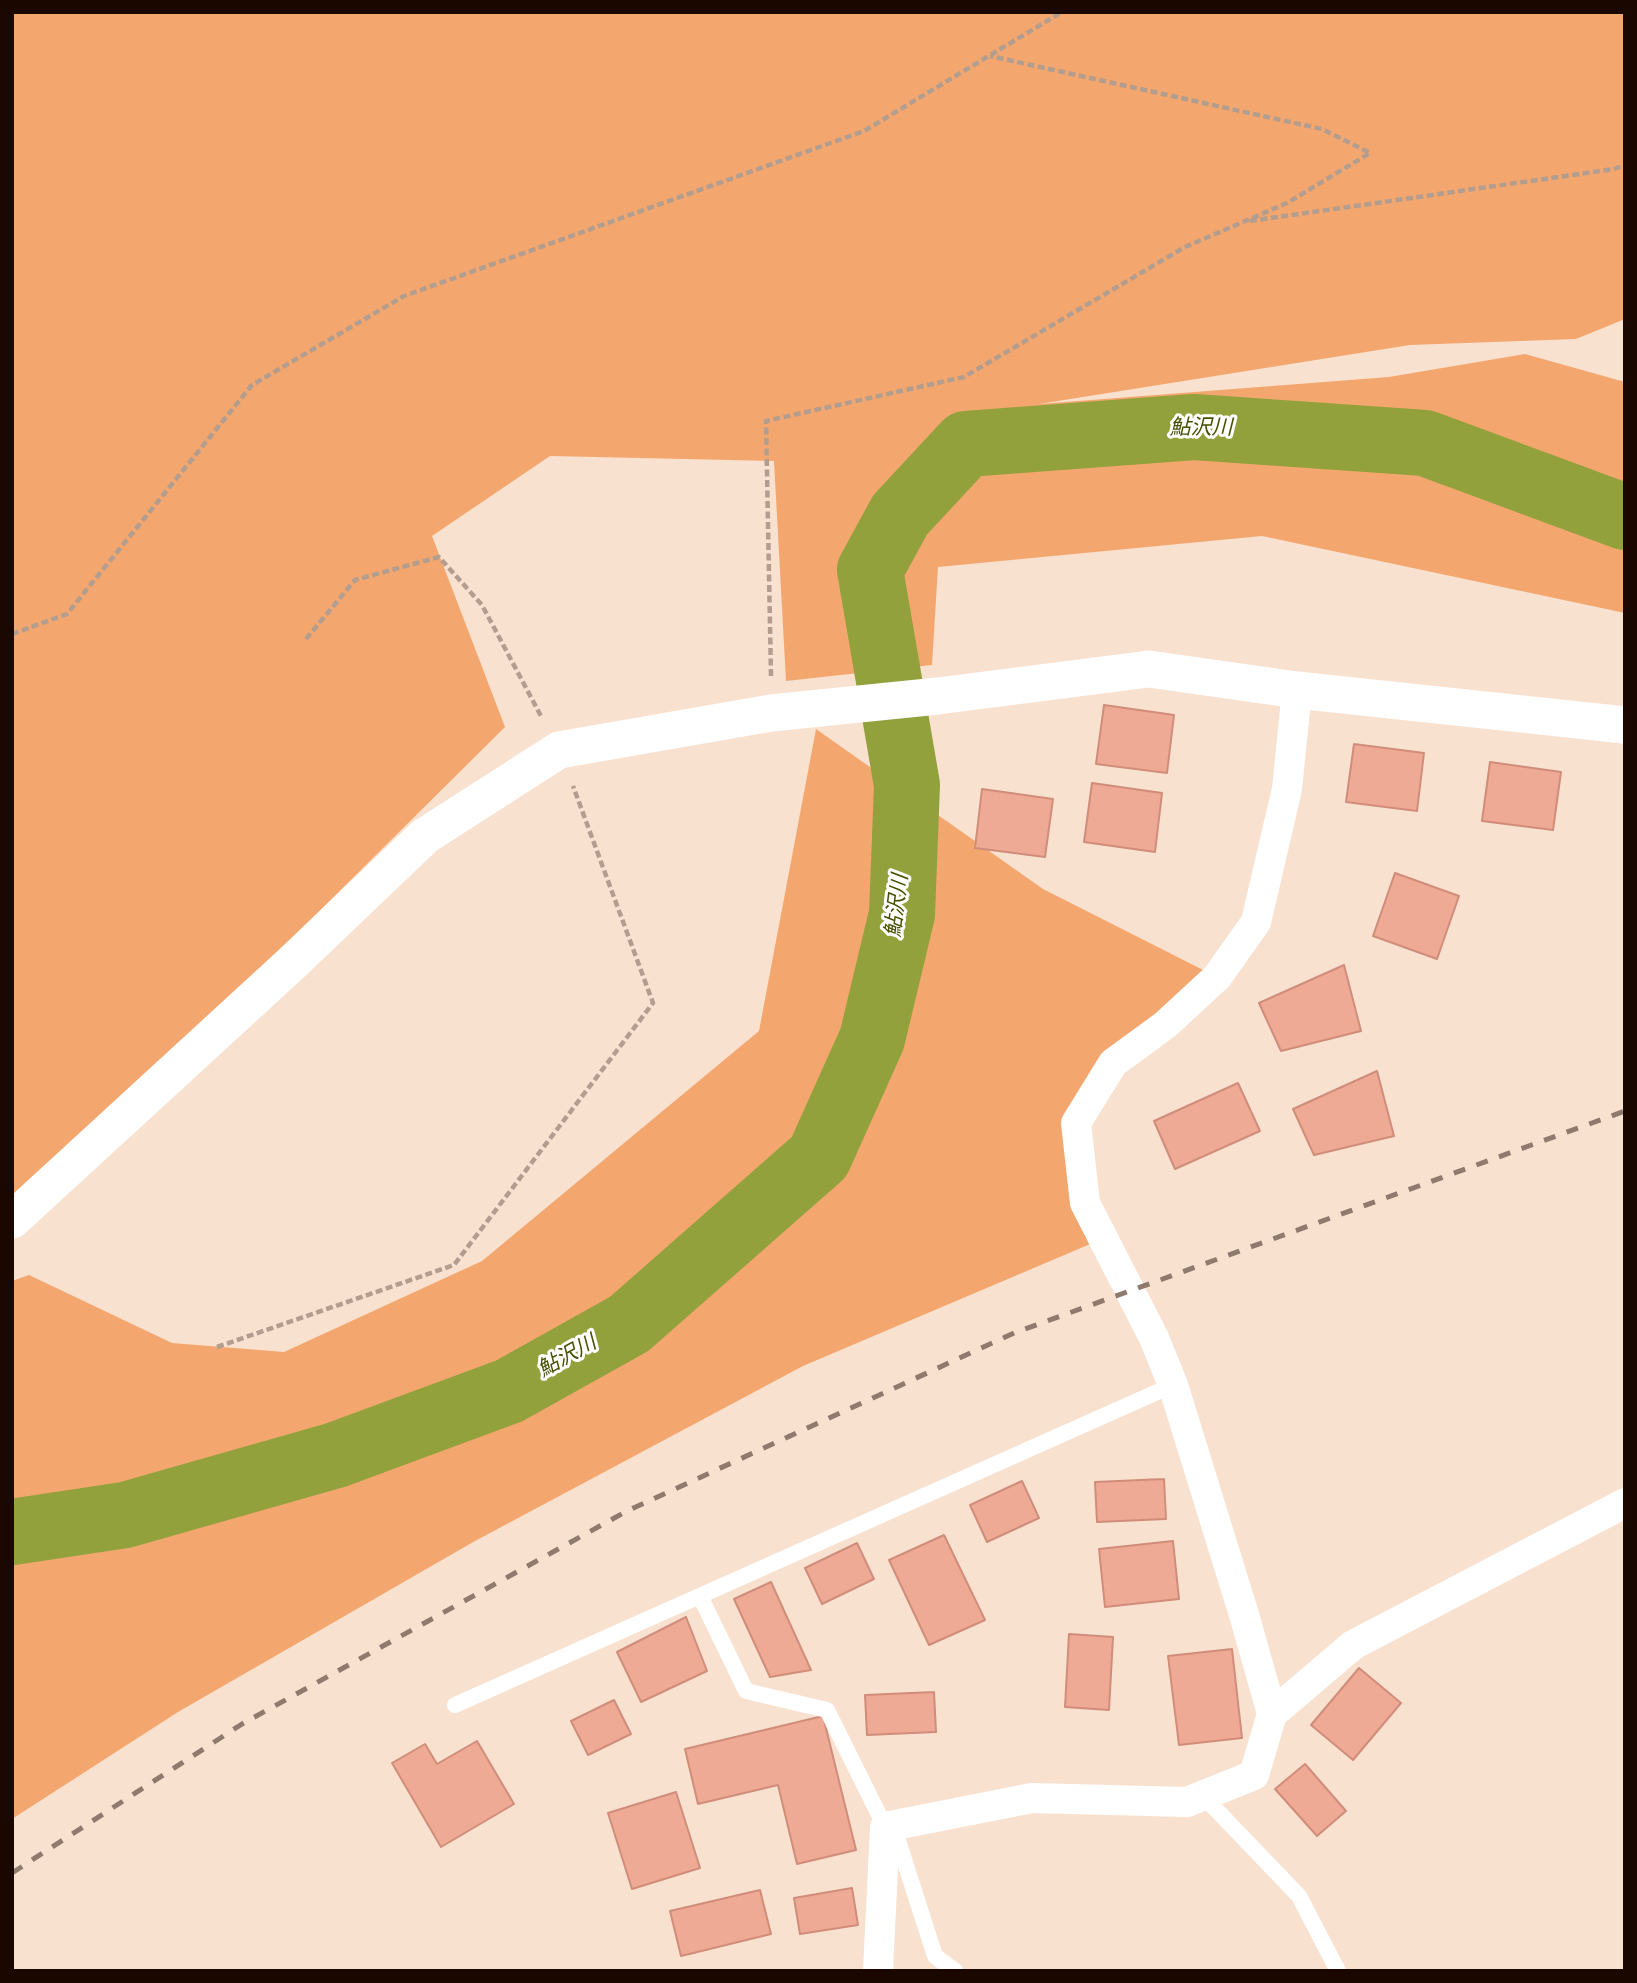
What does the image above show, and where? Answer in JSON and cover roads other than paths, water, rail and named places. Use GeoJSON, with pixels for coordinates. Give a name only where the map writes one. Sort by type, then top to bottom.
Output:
{"type":"FeatureCollection","features":[{"type":"Feature","properties":{"kind":"street"},"geometry":{"type":"LineString","coordinates":[[12,1220],[425,836],[559,750],[771,713],[938,696],[1149,669],[1297,690],[1625,725]]}},
{"type":"Feature","properties":{"kind":"street"},"geometry":{"type":"LineString","coordinates":[[878,1971],[889,1826],[1032,1798],[1187,1802],[1254,1775],[1272,1714],[1173,1385],[1154,1338],[1084,1203],[1076,1123],[1113,1063],[1165,1025],[1217,976],[1256,922],[1287,789],[1297,690]]}},
{"type":"Feature","properties":{"kind":"street"},"geometry":{"type":"LineString","coordinates":[[1272,1714],[1353,1645],[1625,1503]]}},
{"type":"Feature","properties":{"kind":"lane"},"geometry":{"type":"LineString","coordinates":[[455,1705],[1173,1385]]}},
{"type":"Feature","properties":{"kind":"lane"},"geometry":{"type":"LineString","coordinates":[[700,1596],[746,1691],[827,1710],[889,1826],[935,1956],[955,1971]]}},
{"type":"Feature","properties":{"kind":"lane"},"geometry":{"type":"LineString","coordinates":[[1203,1796],[1299,1896],[1338,1971]]}},
{"type":"Feature","properties":{"kind":"waterway","name":"鮎沢川"},"geometry":{"type":"LineString","coordinates":[[12,1532],[125,1515],[336,1455],[509,1391],[629,1324],[819,1157],[872,1039],[902,914],[907,785],[870,570],[900,515],[966,444],[1194,427],[1425,443],[1625,517]]}},
{"type":"Feature","properties":{"kind":"railway"},"geometry":{"type":"LineString","coordinates":[[12,1873],[242,1724],[627,1511],[1014,1333],[1625,1111]]}}]}
